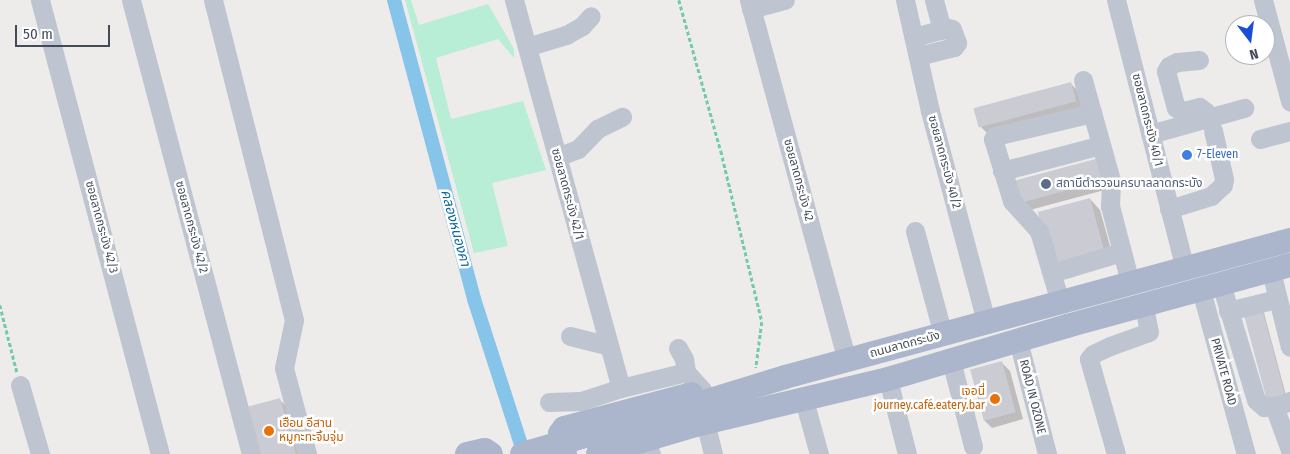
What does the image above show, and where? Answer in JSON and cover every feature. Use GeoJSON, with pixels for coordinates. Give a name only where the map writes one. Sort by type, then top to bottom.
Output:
{"type":"FeatureCollection","features":[{"type":"Feature","properties":{"kind":"main road","name":"ถนนลาดกระบัง"},"geometry":{"type":"LineString","coordinates":[[598,454],[702,422],[785,376],[1290,240]]}},
{"type":"Feature","properties":{"kind":"main road","name":"ถนนลาดกระบัง"},"geometry":{"type":"LineString","coordinates":[[522,454],[702,422],[798,402],[888,379],[1067,326],[1281,268]]}},
{"type":"Feature","properties":{"kind":"main road"},"geometry":{"type":"LineString","coordinates":[[1060,302],[1067,326]]}},
{"type":"Feature","properties":{"kind":"main road"},"geometry":{"type":"LineString","coordinates":[[648,453],[702,422],[755,380],[785,376]]}},
{"type":"Feature","properties":{"kind":"main road"},"geometry":{"type":"LineString","coordinates":[[565,454],[560,434],[564,428],[702,422]]}},
{"type":"Feature","properties":{"kind":"main road"},"geometry":{"type":"LineString","coordinates":[[467,454],[485,450],[491,454]]}},
{"type":"Feature","properties":{"kind":"street","name":"ซอยลาดกระบัง 42/3"},"geometry":{"type":"LineString","coordinates":[[40,0],[160,454]]}},
{"type":"Feature","properties":{"kind":"street","name":"ซอยลาดกระบัง 42/2"},"geometry":{"type":"LineString","coordinates":[[131,0],[251,454]]}},
{"type":"Feature","properties":{"kind":"street"},"geometry":{"type":"LineString","coordinates":[[213,0],[294,320],[284,368],[307,454]]}},
{"type":"Feature","properties":{"kind":"street","name":"ซอยลาดกระบัง 42/1"},"geometry":{"type":"LineString","coordinates":[[514,0],[621,388]]}},
{"type":"Feature","properties":{"kind":"street"},"geometry":{"type":"LineString","coordinates":[[750,4],[785,0]]}},
{"type":"Feature","properties":{"kind":"street","name":"ซอยลาดกระบัง 40/2"},"geometry":{"type":"LineString","coordinates":[[905,0],[930,111],[986,322]]}},
{"type":"Feature","properties":{"kind":"street"},"geometry":{"type":"LineString","coordinates":[[934,0],[942,30]]}},
{"type":"Feature","properties":{"kind":"street","name":"ซอยลาดกระบัง 40/1"},"geometry":{"type":"LineString","coordinates":[[1116,0],[1185,269]]}},
{"type":"Feature","properties":{"kind":"street"},"geometry":{"type":"LineString","coordinates":[[1263,0],[1290,101]]}},
{"type":"Feature","properties":{"kind":"street","name":"ซอยลาดกระบัง 42"},"geometry":{"type":"LineString","coordinates":[[750,4],[847,360]]}},
{"type":"Feature","properties":{"kind":"street"},"geometry":{"type":"LineString","coordinates":[[527,47],[566,35],[582,26],[591,16]]}},
{"type":"Feature","properties":{"kind":"street"},"geometry":{"type":"LineString","coordinates":[[914,37],[952,29],[956,46],[919,56]]}},
{"type":"Feature","properties":{"kind":"street"},"geometry":{"type":"LineString","coordinates":[[1170,210],[1211,196],[1223,185],[1224,179],[1210,124],[1204,111],[1199,107],[1184,111],[1176,108],[1166,71],[1169,66],[1177,62],[1199,60]]}},
{"type":"Feature","properties":{"kind":"street"},"geometry":{"type":"LineString","coordinates":[[1083,80],[1111,180],[1110,206],[1130,282]]}},
{"type":"Feature","properties":{"kind":"street"},"geometry":{"type":"LineString","coordinates":[[1150,134],[1210,124],[1244,108]]}},
{"type":"Feature","properties":{"kind":"street"},"geometry":{"type":"LineString","coordinates":[[1060,302],[1039,231],[1012,201],[994,143],[995,136],[1092,113]]}},
{"type":"Feature","properties":{"kind":"street"},"geometry":{"type":"LineString","coordinates":[[557,158],[578,149],[597,129],[622,117]]}},
{"type":"Feature","properties":{"kind":"street"},"geometry":{"type":"LineString","coordinates":[[1260,139],[1290,131]]}},
{"type":"Feature","properties":{"kind":"street"},"geometry":{"type":"LineString","coordinates":[[1002,171],[1101,145]]}},
{"type":"Feature","properties":{"kind":"street"},"geometry":{"type":"LineString","coordinates":[[915,231],[943,335]]}},
{"type":"Feature","properties":{"kind":"street"},"geometry":{"type":"LineString","coordinates":[[1052,273],[1121,252]]}},
{"type":"Feature","properties":{"kind":"street"},"geometry":{"type":"LineString","coordinates":[[1281,268],[1277,299],[1290,347]]}},
{"type":"Feature","properties":{"kind":"street"},"geometry":{"type":"LineString","coordinates":[[1211,287],[1228,312],[1256,400],[1264,407],[1282,403],[1290,450]]}},
{"type":"Feature","properties":{"kind":"street","name":"PRIVATE ROAD"},"geometry":{"type":"LineString","coordinates":[[1211,287],[1246,454]]}},
{"type":"Feature","properties":{"kind":"street"},"geometry":{"type":"LineString","coordinates":[[1228,312],[1277,299]]}},
{"type":"Feature","properties":{"kind":"street"},"geometry":{"type":"LineString","coordinates":[[1116,454],[1089,359],[1093,354],[1110,346],[1149,332],[1144,306]]}},
{"type":"Feature","properties":{"kind":"street"},"geometry":{"type":"LineString","coordinates":[[570,336],[608,345]]}},
{"type":"Feature","properties":{"kind":"street","name":"ROAD IN OZONE"},"geometry":{"type":"LineString","coordinates":[[1018,340],[1047,454]]}},
{"type":"Feature","properties":{"kind":"street"},"geometry":{"type":"LineString","coordinates":[[678,348],[684,359],[686,372],[702,422]]}},
{"type":"Feature","properties":{"kind":"street"},"geometry":{"type":"LineString","coordinates":[[951,360],[973,446]]}},
{"type":"Feature","properties":{"kind":"street"},"geometry":{"type":"LineString","coordinates":[[549,402],[567,403],[581,401],[621,388],[686,372]]}},
{"type":"Feature","properties":{"kind":"street"},"geometry":{"type":"LineString","coordinates":[[888,379],[907,454]]}},
{"type":"Feature","properties":{"kind":"street"},"geometry":{"type":"LineString","coordinates":[[20,385],[40,454]]}},
{"type":"Feature","properties":{"kind":"street"},"geometry":{"type":"LineString","coordinates":[[798,402],[819,454]]}},
{"type":"Feature","properties":{"kind":"path"},"geometry":{"type":"LineString","coordinates":[[679,0],[720,151],[762,322],[755,380]]}},
{"type":"Feature","properties":{"kind":"path"},"geometry":{"type":"LineString","coordinates":[[0,305],[20,385]]}},
{"type":"Feature","properties":{"kind":"green space"},"geometry":{"type":"Polygon","coordinates":[[[405,0],[411,0],[419,25],[488,4],[514,49],[514,58],[498,39],[436,58],[451,119],[523,101],[546,170],[492,183],[508,246],[474,253],[405,0]]]}},
{"type":"Feature","properties":{"kind":"building"},"geometry":{"type":"Polygon","coordinates":[[[1071,82],[1076,101],[979,127],[973,108],[1071,82]]]}},
{"type":"Feature","properties":{"kind":"building"},"geometry":{"type":"Polygon","coordinates":[[[1099,158],[1105,180],[1017,204],[1011,182],[1099,158]]]}},
{"type":"Feature","properties":{"kind":"building"},"geometry":{"type":"Polygon","coordinates":[[[1090,198],[1105,254],[1053,268],[1038,212],[1090,198]]]}},
{"type":"Feature","properties":{"kind":"building"},"geometry":{"type":"Polygon","coordinates":[[[1262,309],[1286,397],[1267,402],[1244,314],[1262,309]]]}},
{"type":"Feature","properties":{"kind":"building","name":"เจอนี่ journey.café.eatery.bar"},"geometry":{"type":"Polygon","coordinates":[[[1002,361],[1016,412],[984,421],[970,370],[1002,361]]]}},
{"type":"Feature","properties":{"kind":"building","name":"เฮือน อีสาน หมูกะทะจิ้มจุ่ม"},"geometry":{"type":"Polygon","coordinates":[[[280,398],[296,454],[255,454],[243,408],[280,398]]]}},
{"type":"Feature","properties":{"kind":"waterway","name":"คลองหนองคา"},"geometry":{"type":"LineString","coordinates":[[394,0],[474,299],[524,454]]}},
{"type":"Feature","properties":{"kind":"place","name":"7-Eleven"},"geometry":{"type":"Point","coordinates":[1187,155]}},
{"type":"Feature","properties":{"kind":"place","name":"สถานีตำรวจนครบาลลาดกระบัง"},"geometry":{"type":"Point","coordinates":[1046,184]}},
{"type":"Feature","properties":{"kind":"place","name":"เจอนี่ journey.café.eatery.bar"},"geometry":{"type":"Point","coordinates":[995,399]}},
{"type":"Feature","properties":{"kind":"place","name":"เฮือน อีสาน หมูกะทะจิ้มจุ่ม"},"geometry":{"type":"Point","coordinates":[269,431]}}]}
